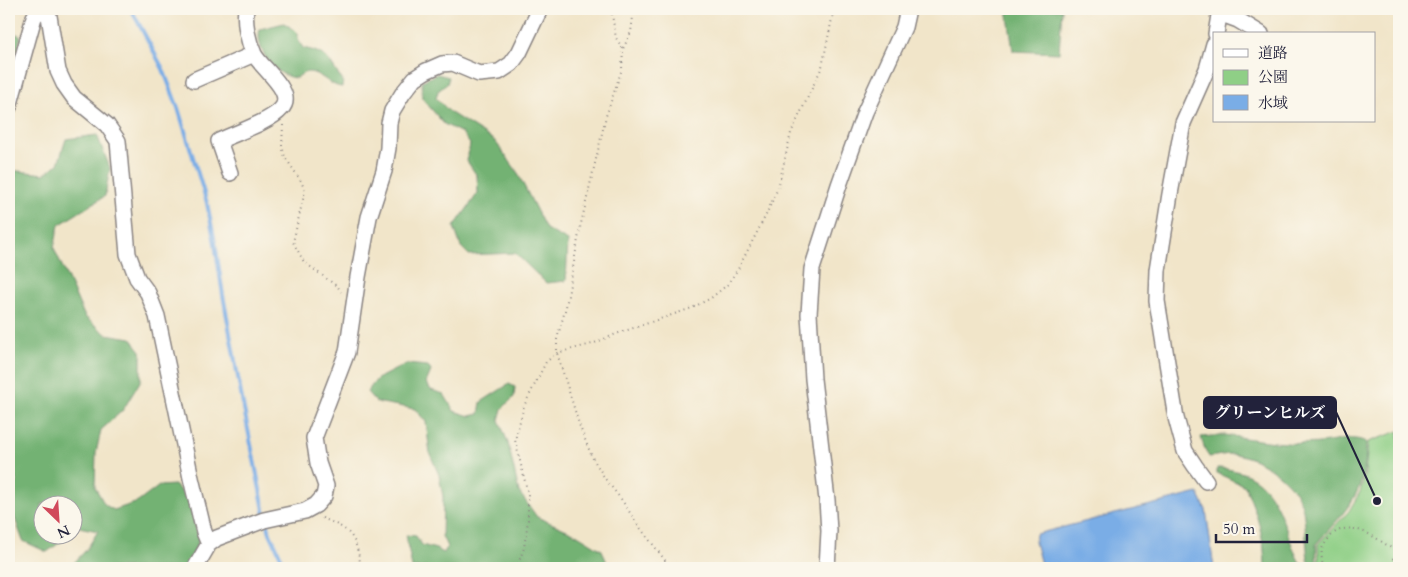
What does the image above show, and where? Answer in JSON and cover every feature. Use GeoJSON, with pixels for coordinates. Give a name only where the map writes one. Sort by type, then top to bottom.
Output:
{"type":"FeatureCollection","features":[{"type":"Feature","properties":{"kind":"street"},"geometry":{"type":"LineString","coordinates":[[9,107],[34,17],[42,9],[49,16],[58,71],[64,84],[74,98],[107,125],[118,141],[128,254],[137,278],[148,293],[156,316],[204,532],[204,559]]}},
{"type":"Feature","properties":{"kind":"street"},"geometry":{"type":"LineString","coordinates":[[230,173],[219,141],[271,117],[282,109],[285,103],[284,93],[279,84],[254,54],[247,31],[246,9]]}},
{"type":"Feature","properties":{"kind":"street"},"geometry":{"type":"LineString","coordinates":[[204,559],[217,538],[268,519],[305,511],[316,505],[324,496],[326,486],[318,463],[314,438],[347,352],[369,217],[384,171],[392,111],[414,78],[442,64],[453,63],[480,74],[499,72],[511,64],[540,9]]}},
{"type":"Feature","properties":{"kind":"street"},"geometry":{"type":"LineString","coordinates":[[827,568],[829,531],[827,500],[813,379],[809,314],[812,270],[838,184],[865,112],[904,27],[908,9]]}},
{"type":"Feature","properties":{"kind":"street"},"geometry":{"type":"LineString","coordinates":[[1216,32],[1220,11],[1258,32]]}},
{"type":"Feature","properties":{"kind":"street"},"geometry":{"type":"LineString","coordinates":[[1206,481],[1185,451],[1176,418],[1157,301],[1158,270],[1183,122],[1208,69],[1213,48]]}},
{"type":"Feature","properties":{"kind":"street"},"geometry":{"type":"LineString","coordinates":[[194,80],[254,54]]}},
{"type":"Feature","properties":{"kind":"path"},"geometry":{"type":"LineString","coordinates":[[611,9],[616,38],[623,49]]}},
{"type":"Feature","properties":{"kind":"path"},"geometry":{"type":"LineString","coordinates":[[634,9],[631,32],[623,49],[622,70],[606,116],[580,228],[566,307],[557,338],[557,353],[580,427],[592,457],[638,525],[671,568]]}},
{"type":"Feature","properties":{"kind":"path"},"geometry":{"type":"LineString","coordinates":[[515,568],[524,548],[528,520],[528,494],[515,440],[524,406],[546,362],[557,353],[592,344],[692,308],[711,298],[727,285],[746,254],[778,188],[791,134],[822,67],[834,9]]}},
{"type":"Feature","properties":{"kind":"path"},"geometry":{"type":"LineString","coordinates":[[282,109],[284,121],[282,146],[284,157],[301,181],[305,191],[293,242],[304,262],[338,287],[342,293]]}},
{"type":"Feature","properties":{"kind":"path"},"geometry":{"type":"LineString","coordinates":[[305,511],[338,524],[350,534],[356,542],[362,568]]}},
{"type":"Feature","properties":{"kind":"path"},"geometry":{"type":"LineString","coordinates":[[1322,568],[1322,549],[1326,541],[1338,530],[1344,528],[1352,528],[1369,534],[1398,551],[1392,560],[1399,566]]}},
{"type":"Feature","properties":{"kind":"green space"},"geometry":{"type":"Polygon","coordinates":[[[1007,9],[1062,9],[1059,53],[1013,51],[1007,9]]]}},
{"type":"Feature","properties":{"kind":"green space"},"geometry":{"type":"Polygon","coordinates":[[[284,23],[296,31],[303,48],[319,53],[328,59],[343,81],[342,87],[330,83],[314,73],[303,73],[297,78],[289,77],[274,68],[260,45],[260,29],[284,23]]]}},
{"type":"Feature","properties":{"kind":"green space"},"geometry":{"type":"Polygon","coordinates":[[[9,32],[21,36],[9,80],[9,32]]]}},
{"type":"Feature","properties":{"kind":"green space"},"geometry":{"type":"Polygon","coordinates":[[[437,74],[449,77],[447,84],[438,91],[436,98],[451,113],[495,141],[516,170],[546,229],[568,241],[566,281],[546,283],[515,253],[469,255],[461,247],[454,227],[478,193],[477,176],[467,161],[470,144],[462,133],[444,124],[422,98],[422,81],[437,74]]]}},
{"type":"Feature","properties":{"kind":"green space"},"geometry":{"type":"Polygon","coordinates":[[[97,135],[110,168],[105,196],[59,225],[54,248],[85,317],[106,334],[131,338],[141,351],[141,380],[123,410],[101,430],[96,453],[95,487],[105,505],[114,510],[138,502],[159,486],[175,485],[188,499],[199,539],[190,564],[186,568],[56,568],[71,566],[87,549],[98,531],[82,528],[82,494],[32,494],[32,544],[58,544],[47,552],[23,541],[9,502],[9,495],[17,481],[9,467],[9,170],[44,174],[58,164],[66,139],[97,135]]]}},
{"type":"Feature","properties":{"kind":"green space"},"geometry":{"type":"Polygon","coordinates":[[[406,364],[428,366],[431,371],[426,383],[431,390],[444,394],[454,411],[470,416],[479,414],[481,402],[509,384],[515,387],[514,397],[502,409],[499,420],[508,443],[519,492],[537,517],[576,534],[602,550],[609,568],[412,568],[406,535],[416,536],[422,545],[444,553],[447,547],[442,536],[443,497],[439,475],[430,454],[426,422],[415,409],[376,402],[367,392],[377,379],[406,364]]]}},
{"type":"Feature","properties":{"kind":"green space"},"geometry":{"type":"Polygon","coordinates":[[[1399,431],[1399,568],[1319,568],[1318,544],[1349,511],[1360,492],[1365,474],[1368,442],[1399,431]]]}},
{"type":"Feature","properties":{"kind":"green space"},"geometry":{"type":"Polygon","coordinates":[[[1225,435],[1303,444],[1353,439],[1366,442],[1363,474],[1359,487],[1346,509],[1316,544],[1317,568],[1312,566],[1308,560],[1303,510],[1294,490],[1276,472],[1254,459],[1232,454],[1209,457],[1201,437],[1225,435]]]}},
{"type":"Feature","properties":{"kind":"green space"},"geometry":{"type":"Polygon","coordinates":[[[1217,468],[1240,472],[1254,478],[1265,488],[1280,513],[1303,568],[1265,568],[1260,526],[1245,486],[1217,473],[1217,468]]]}},
{"type":"Feature","properties":{"kind":"water"},"geometry":{"type":"Polygon","coordinates":[[[1198,493],[1206,510],[1214,568],[1042,568],[1035,542],[1036,534],[1198,493]]]}},
{"type":"Feature","properties":{"kind":"waterway"},"geometry":{"type":"LineString","coordinates":[[131,9],[163,69],[178,108],[207,203],[265,515]]}},
{"type":"Feature","properties":{"kind":"waterway"},"geometry":{"type":"LineString","coordinates":[[267,522],[286,568]]}},
{"type":"Feature","properties":{"kind":"place","name":"グリーンヒルズ"},"geometry":{"type":"Point","coordinates":[1377,501]}}]}
